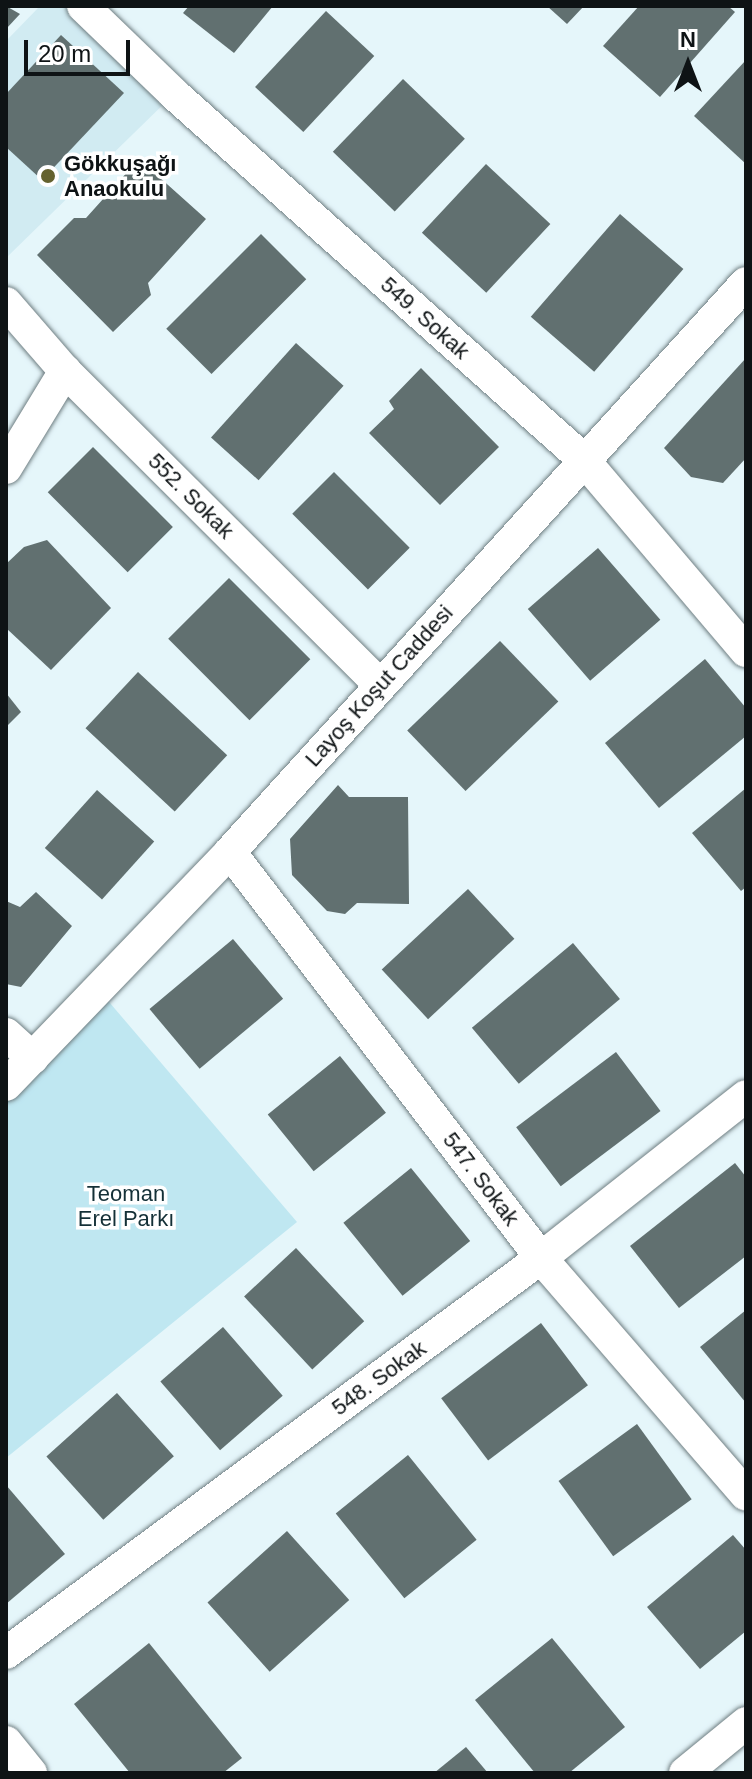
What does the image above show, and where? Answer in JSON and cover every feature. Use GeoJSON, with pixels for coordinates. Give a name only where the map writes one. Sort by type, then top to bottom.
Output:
{"type":"FeatureCollection","features":[{"type":"Feature","properties":{"kind":"street","name":"549. Sokak"},"geometry":{"type":"LineString","coordinates":[[83,6],[174,94],[583,459],[746,651]]}},
{"type":"Feature","properties":{"kind":"street","name":"Layoş Koşut Caddesi"},"geometry":{"type":"LineString","coordinates":[[6,1085],[230,852],[583,459],[746,283]]}},
{"type":"Feature","properties":{"kind":"street","name":"552. Sokak"},"geometry":{"type":"LineString","coordinates":[[6,303],[65,371],[380,685]]}},
{"type":"Feature","properties":{"kind":"street"},"geometry":{"type":"LineString","coordinates":[[6,468],[65,371]]}},
{"type":"Feature","properties":{"kind":"street","name":"547. Sokak"},"geometry":{"type":"LineString","coordinates":[[230,852],[541,1258],[746,1495]]}},
{"type":"Feature","properties":{"kind":"street"},"geometry":{"type":"LineString","coordinates":[[6,1034],[33,1058]]}},
{"type":"Feature","properties":{"kind":"street","name":"548. Sokak"},"geometry":{"type":"LineString","coordinates":[[6,1653],[541,1258],[746,1096]]}},
{"type":"Feature","properties":{"kind":"street"},"geometry":{"type":"LineString","coordinates":[[685,1773],[746,1723]]}},
{"type":"Feature","properties":{"kind":"street"},"geometry":{"type":"LineString","coordinates":[[6,1742],[31,1773]]}},
{"type":"Feature","properties":{"kind":"shaded area","name":"Gökkuşağı Anaokulu"},"geometry":{"type":"Polygon","coordinates":[[[40,6],[83,6],[174,94],[6,258],[6,41],[40,6]]]}},
{"type":"Feature","properties":{"kind":"green space","name":"Teoman Erel Parkı"},"geometry":{"type":"Polygon","coordinates":[[[98,989],[297,1222],[6,1458],[6,1085],[98,989]]]}},
{"type":"Feature","properties":{"kind":"building"},"geometry":{"type":"Polygon","coordinates":[[[6,6],[20,14],[6,29],[6,6]]]}},
{"type":"Feature","properties":{"kind":"building"},"geometry":{"type":"Polygon","coordinates":[[[189,6],[273,6],[234,53],[183,13],[189,6]]]}},
{"type":"Feature","properties":{"kind":"building"},"geometry":{"type":"Polygon","coordinates":[[[547,6],[584,6],[567,24],[547,6]]]}},
{"type":"Feature","properties":{"kind":"building"},"geometry":{"type":"Polygon","coordinates":[[[639,6],[728,6],[735,12],[660,97],[603,46],[639,6]]]}},
{"type":"Feature","properties":{"kind":"building"},"geometry":{"type":"Polygon","coordinates":[[[326,11],[374,56],[303,132],[255,87],[326,11]]]}},
{"type":"Feature","properties":{"kind":"building"},"geometry":{"type":"Polygon","coordinates":[[[61,35],[124,93],[42,180],[6,147],[6,94],[61,35]]]}},
{"type":"Feature","properties":{"kind":"building"},"geometry":{"type":"Polygon","coordinates":[[[746,60],[746,164],[694,116],[746,60]]]}},
{"type":"Feature","properties":{"kind":"building"},"geometry":{"type":"Polygon","coordinates":[[[403,79],[465,139],[395,211],[333,152],[403,79]]]}},
{"type":"Feature","properties":{"kind":"building"},"geometry":{"type":"Polygon","coordinates":[[[139,159],[206,219],[148,283],[151,295],[113,332],[37,255],[74,218],[86,218],[139,159]]]}},
{"type":"Feature","properties":{"kind":"building"},"geometry":{"type":"Polygon","coordinates":[[[486,164],[550,224],[486,293],[422,233],[486,164]]]}},
{"type":"Feature","properties":{"kind":"building"},"geometry":{"type":"Polygon","coordinates":[[[620,214],[683,269],[594,372],[531,317],[620,214]]]}},
{"type":"Feature","properties":{"kind":"building"},"geometry":{"type":"Polygon","coordinates":[[[261,234],[306,279],[212,374],[166,329],[261,234]]]}},
{"type":"Feature","properties":{"kind":"building"},"geometry":{"type":"Polygon","coordinates":[[[296,343],[344,386],[259,480],[211,437],[296,343]]]}},
{"type":"Feature","properties":{"kind":"building"},"geometry":{"type":"Polygon","coordinates":[[[746,358],[746,458],[723,483],[691,477],[664,448],[746,358]]]}},
{"type":"Feature","properties":{"kind":"building"},"geometry":{"type":"Polygon","coordinates":[[[421,368],[499,447],[440,505],[369,433],[394,409],[389,401],[421,368]]]}},
{"type":"Feature","properties":{"kind":"building"},"geometry":{"type":"Polygon","coordinates":[[[93,447],[173,527],[128,572],[48,492],[93,447]]]}},
{"type":"Feature","properties":{"kind":"building"},"geometry":{"type":"Polygon","coordinates":[[[334,472],[410,548],[368,589],[292,514],[334,472]]]}},
{"type":"Feature","properties":{"kind":"building"},"geometry":{"type":"Polygon","coordinates":[[[47,540],[111,608],[51,670],[6,628],[6,564],[24,547],[47,540]]]}},
{"type":"Feature","properties":{"kind":"building"},"geometry":{"type":"Polygon","coordinates":[[[598,548],[660,620],[590,681],[528,609],[598,548]]]}},
{"type":"Feature","properties":{"kind":"building"},"geometry":{"type":"Polygon","coordinates":[[[229,578],[310,659],[250,720],[168,639],[229,578]]]}},
{"type":"Feature","properties":{"kind":"building"},"geometry":{"type":"Polygon","coordinates":[[[500,641],[558,701],[466,791],[407,731],[500,641]]]}},
{"type":"Feature","properties":{"kind":"building"},"geometry":{"type":"Polygon","coordinates":[[[705,659],[746,708],[746,736],[659,808],[605,743],[705,659]]]}},
{"type":"Feature","properties":{"kind":"building"},"geometry":{"type":"Polygon","coordinates":[[[138,672],[227,755],[175,812],[85,728],[138,672]]]}},
{"type":"Feature","properties":{"kind":"building"},"geometry":{"type":"Polygon","coordinates":[[[6,693],[21,712],[6,727],[6,693]]]}},
{"type":"Feature","properties":{"kind":"building"},"geometry":{"type":"Polygon","coordinates":[[[338,785],[349,797],[408,797],[409,904],[357,903],[345,914],[327,911],[292,875],[290,839],[338,785]]]}},
{"type":"Feature","properties":{"kind":"building"},"geometry":{"type":"Polygon","coordinates":[[[746,788],[746,887],[741,891],[692,833],[746,788]]]}},
{"type":"Feature","properties":{"kind":"building"},"geometry":{"type":"Polygon","coordinates":[[[97,790],[154,842],[102,899],[45,848],[97,790]]]}},
{"type":"Feature","properties":{"kind":"building"},"geometry":{"type":"Polygon","coordinates":[[[468,889],[514,939],[428,1019],[382,969],[468,889]]]}},
{"type":"Feature","properties":{"kind":"building"},"geometry":{"type":"Polygon","coordinates":[[[36,892],[72,926],[21,987],[6,984],[6,901],[20,907],[36,892]]]}},
{"type":"Feature","properties":{"kind":"building"},"geometry":{"type":"Polygon","coordinates":[[[233,939],[283,999],[200,1069],[150,1009],[233,939]]]}},
{"type":"Feature","properties":{"kind":"building"},"geometry":{"type":"Polygon","coordinates":[[[573,943],[620,999],[519,1084],[472,1028],[573,943]]]}},
{"type":"Feature","properties":{"kind":"building"},"geometry":{"type":"Polygon","coordinates":[[[616,1052],[661,1111],[561,1186],[516,1127],[616,1052]]]}},
{"type":"Feature","properties":{"kind":"building"},"geometry":{"type":"Polygon","coordinates":[[[340,1056],[386,1113],[314,1171],[268,1115],[340,1056]]]}},
{"type":"Feature","properties":{"kind":"building"},"geometry":{"type":"Polygon","coordinates":[[[735,1163],[746,1177],[746,1256],[679,1308],[630,1246],[735,1163]]]}},
{"type":"Feature","properties":{"kind":"building"},"geometry":{"type":"Polygon","coordinates":[[[411,1168],[470,1241],[403,1296],[343,1223],[411,1168]]]}},
{"type":"Feature","properties":{"kind":"building"},"geometry":{"type":"Polygon","coordinates":[[[296,1248],[364,1321],[312,1370],[244,1296],[296,1248]]]}},
{"type":"Feature","properties":{"kind":"building"},"geometry":{"type":"Polygon","coordinates":[[[746,1310],[746,1403],[700,1347],[746,1310]]]}},
{"type":"Feature","properties":{"kind":"building"},"geometry":{"type":"Polygon","coordinates":[[[541,1323],[588,1385],[488,1461],[441,1398],[541,1323]]]}},
{"type":"Feature","properties":{"kind":"building"},"geometry":{"type":"Polygon","coordinates":[[[223,1327],[283,1396],[220,1450],[160,1381],[223,1327]]]}},
{"type":"Feature","properties":{"kind":"building"},"geometry":{"type":"Polygon","coordinates":[[[117,1393],[174,1456],[103,1520],[46,1457],[117,1393]]]}},
{"type":"Feature","properties":{"kind":"building"},"geometry":{"type":"Polygon","coordinates":[[[637,1424],[692,1499],[613,1556],[559,1481],[637,1424]]]}},
{"type":"Feature","properties":{"kind":"building"},"geometry":{"type":"Polygon","coordinates":[[[408,1455],[477,1540],[404,1598],[336,1514],[408,1455]]]}},
{"type":"Feature","properties":{"kind":"building"},"geometry":{"type":"Polygon","coordinates":[[[6,1485],[65,1554],[6,1604],[6,1485]]]}},
{"type":"Feature","properties":{"kind":"building"},"geometry":{"type":"Polygon","coordinates":[[[287,1531],[349,1600],[270,1672],[207,1603],[287,1531]]]}},
{"type":"Feature","properties":{"kind":"building"},"geometry":{"type":"Polygon","coordinates":[[[733,1535],[746,1550],[746,1631],[700,1669],[647,1607],[733,1535]]]}},
{"type":"Feature","properties":{"kind":"building"},"geometry":{"type":"Polygon","coordinates":[[[552,1638],[625,1727],[569,1773],[535,1773],[475,1700],[552,1638]]]}},
{"type":"Feature","properties":{"kind":"building"},"geometry":{"type":"Polygon","coordinates":[[[149,1643],[242,1758],[223,1773],[130,1773],[74,1704],[149,1643]]]}},
{"type":"Feature","properties":{"kind":"building"},"geometry":{"type":"Polygon","coordinates":[[[466,1747],[488,1773],[434,1773],[466,1747]]]}},
{"type":"Feature","properties":{"kind":"place","name":"Gökkuşağı Anaokulu"},"geometry":{"type":"Point","coordinates":[48,176]}}]}
